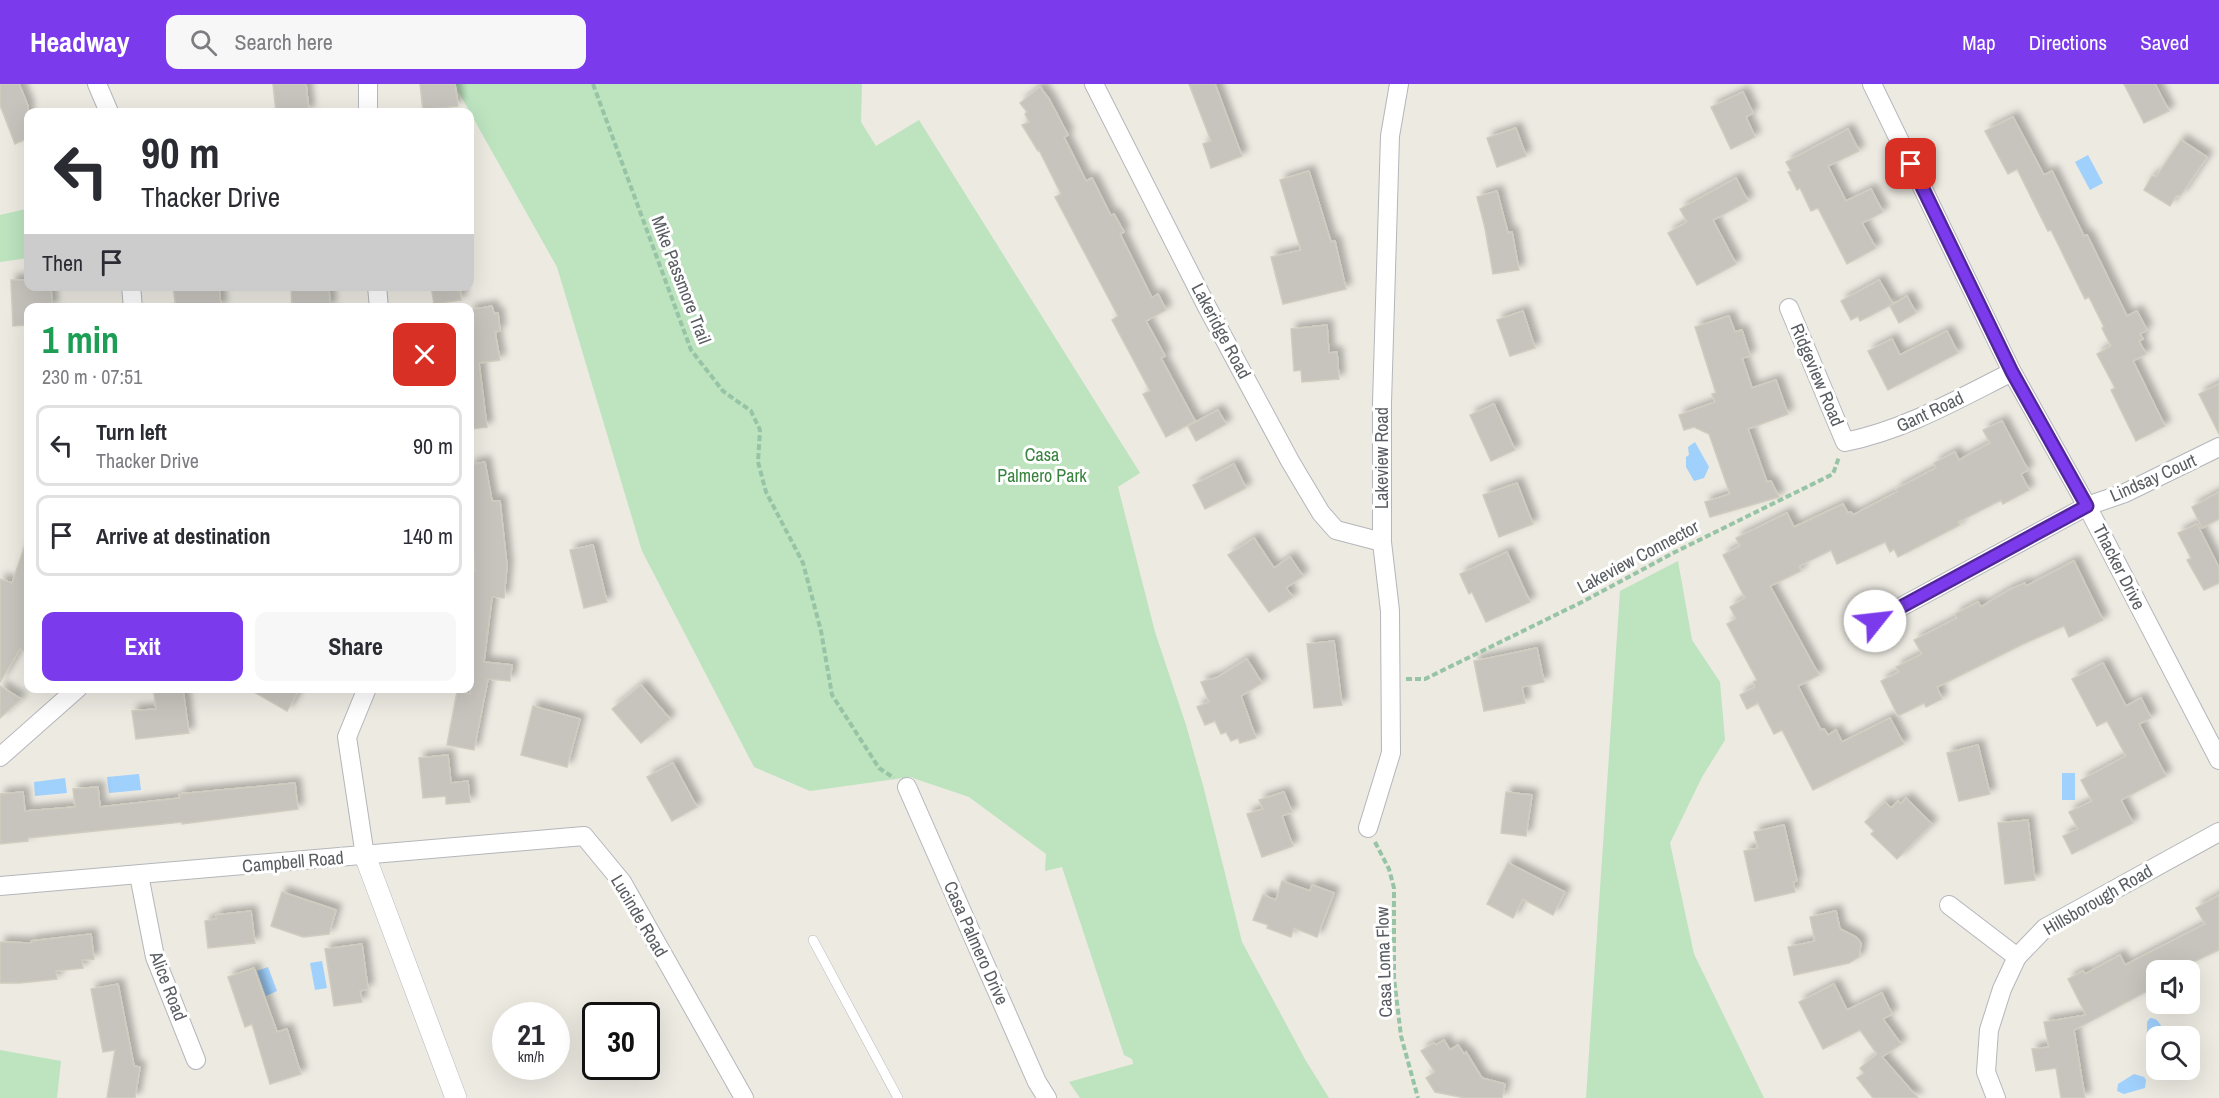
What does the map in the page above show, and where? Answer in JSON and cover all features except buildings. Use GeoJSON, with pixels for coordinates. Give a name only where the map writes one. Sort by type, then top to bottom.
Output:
{"type":"FeatureCollection","features":[{"type":"Feature","properties":{"kind":"street"},"geometry":{"type":"LineString","coordinates":[[97,84],[107,108]]}},
{"type":"Feature","properties":{"kind":"street"},"geometry":{"type":"LineString","coordinates":[[368,84],[368,108]]}},
{"type":"Feature","properties":{"kind":"street","name":"Lakeridge Road"},"geometry":{"type":"LineString","coordinates":[[1094,84],[1210,312],[1290,461],[1321,513],[1336,530],[1382,543]]}},
{"type":"Feature","properties":{"kind":"street","name":"Lakeview Road"},"geometry":{"type":"LineString","coordinates":[[1368,828],[1391,753],[1390,611],[1382,543],[1382,403],[1390,136],[1399,84]]}},
{"type":"Feature","properties":{"kind":"street","name":"Thacker Drive"},"geometry":{"type":"LineString","coordinates":[[1872,84],[2012,372],[2087,506],[2219,760]]}},
{"type":"Feature","properties":{"kind":"street","name":"Ridgeview Road"},"geometry":{"type":"LineString","coordinates":[[1789,308],[1845,442]]}},
{"type":"Feature","properties":{"kind":"street","name":"Gant Road"},"geometry":{"type":"LineString","coordinates":[[1845,442],[1876,436],[1910,422],[2012,372]]}},
{"type":"Feature","properties":{"kind":"street","name":"Lindsay Court"},"geometry":{"type":"LineString","coordinates":[[1875,621],[2087,506],[2125,493],[2219,447]]}},
{"type":"Feature","properties":{"kind":"street"},"geometry":{"type":"LineString","coordinates":[[0,757],[72,693]]}},
{"type":"Feature","properties":{"kind":"street"},"geometry":{"type":"LineString","coordinates":[[365,693],[347,737],[365,856]]}},
{"type":"Feature","properties":{"kind":"street","name":"Casa Palmero Drive"},"geometry":{"type":"LineString","coordinates":[[907,787],[1037,1082],[1047,1098]]}},
{"type":"Feature","properties":{"kind":"street","name":"Hillsborough Road"},"geometry":{"type":"LineString","coordinates":[[1996,1098],[1986,1072],[1989,1030],[2002,989],[2016,957],[2044,928],[2219,832]]}},
{"type":"Feature","properties":{"kind":"street","name":"Lucinde Road"},"geometry":{"type":"LineString","coordinates":[[365,856],[584,836],[622,882],[744,1098]]}},
{"type":"Feature","properties":{"kind":"street","name":"Campbell Road"},"geometry":{"type":"LineString","coordinates":[[0,886],[365,856],[456,1098]]}},
{"type":"Feature","properties":{"kind":"street","name":"Alice Road"},"geometry":{"type":"LineString","coordinates":[[139,875],[155,957],[196,1060]]}},
{"type":"Feature","properties":{"kind":"street"},"geometry":{"type":"LineString","coordinates":[[1949,905],[2016,957]]}},
{"type":"Feature","properties":{"kind":"lane"},"geometry":{"type":"LineString","coordinates":[[813,940],[898,1098]]}},
{"type":"Feature","properties":{"kind":"path","name":"Mike Passmore Trail"},"geometry":{"type":"LineString","coordinates":[[593,84],[691,350],[723,391],[751,411],[760,430],[759,462],[766,492],[803,563],[821,631],[832,695],[879,768],[907,787]]}},
{"type":"Feature","properties":{"kind":"path","name":"Lakeview Connector"},"geometry":{"type":"LineString","coordinates":[[1425,679],[1833,474],[1845,442]]}},
{"type":"Feature","properties":{"kind":"path","name":"Casa Loma Flow"},"geometry":{"type":"LineString","coordinates":[[1368,828],[1389,869],[1394,888],[1394,978],[1401,1036],[1418,1098]]}},
{"type":"Feature","properties":{"kind":"green space","name":"Casa Palmero Park"},"geometry":{"type":"Polygon","coordinates":[[[454,84],[862,84],[861,122],[876,146],[919,120],[1140,473],[1118,487],[1155,632],[1186,725],[1204,789],[1242,942],[1306,1061],[1329,1098],[1080,1098],[1069,1082],[1133,1064],[1132,1059],[1124,1055],[1062,867],[1045,871],[1046,854],[969,797],[910,777],[810,791],[754,767],[642,551],[557,267],[474,120],[474,108],[468,108],[454,84]]]}},
{"type":"Feature","properties":{"kind":"green space"},"geometry":{"type":"Polygon","coordinates":[[[24,209],[24,259],[0,262],[0,215],[24,209]]]}},
{"type":"Feature","properties":{"kind":"green space"},"geometry":{"type":"Polygon","coordinates":[[[1678,561],[1692,640],[1720,682],[1725,740],[1702,777],[1670,843],[1694,954],[1764,1098],[1586,1098],[1620,591],[1678,561]]]}},
{"type":"Feature","properties":{"kind":"green space"},"geometry":{"type":"Polygon","coordinates":[[[0,1050],[61,1061],[57,1098],[0,1098],[0,1050]]]}},
{"type":"Feature","properties":{"kind":"water"},"geometry":{"type":"Polygon","coordinates":[[[2088,155],[2103,183],[2090,190],[2075,162],[2088,155]]]}},
{"type":"Feature","properties":{"kind":"water"},"geometry":{"type":"Polygon","coordinates":[[[1695,442],[1709,467],[1704,478],[1694,481],[1686,467],[1686,457],[1689,455],[1688,447],[1695,442]]]}},
{"type":"Feature","properties":{"kind":"water"},"geometry":{"type":"Polygon","coordinates":[[[2062,773],[2075,773],[2075,800],[2062,800],[2062,773]]]}},
{"type":"Feature","properties":{"kind":"water"},"geometry":{"type":"Polygon","coordinates":[[[139,774],[141,790],[109,793],[107,777],[139,774]]]}},
{"type":"Feature","properties":{"kind":"water"},"geometry":{"type":"Polygon","coordinates":[[[65,778],[67,793],[35,796],[34,782],[65,778]]]}},
{"type":"Feature","properties":{"kind":"water"},"geometry":{"type":"Polygon","coordinates":[[[322,961],[327,988],[315,990],[310,963],[322,961]]]}},
{"type":"Feature","properties":{"kind":"water"},"geometry":{"type":"Polygon","coordinates":[[[268,967],[277,991],[266,996],[257,971],[268,967]]]}},
{"type":"Feature","properties":{"kind":"water"},"geometry":{"type":"Polygon","coordinates":[[[2153,1018],[2161,1026],[2147,1026],[2147,1022],[2153,1018]]]}},
{"type":"Feature","properties":{"kind":"water"},"geometry":{"type":"Polygon","coordinates":[[[2134,1074],[2146,1080],[2145,1088],[2124,1094],[2117,1091],[2118,1084],[2134,1074]]]}},
{"type":"Feature","properties":{"kind":"route"},"geometry":{"type":"LineString","coordinates":[[1875,621],[2087,506],[2012,372],[1911,164]]}}]}
